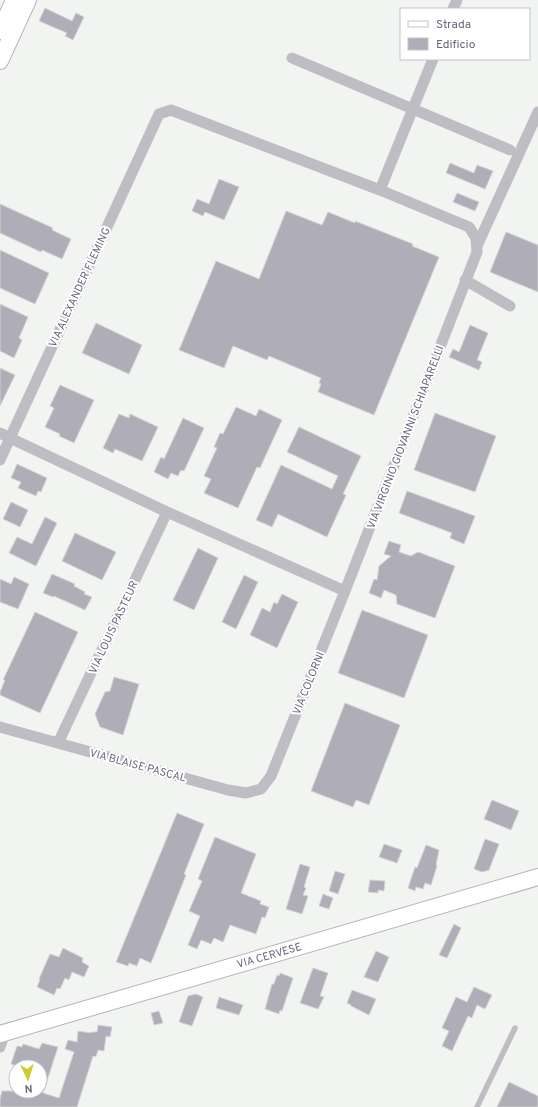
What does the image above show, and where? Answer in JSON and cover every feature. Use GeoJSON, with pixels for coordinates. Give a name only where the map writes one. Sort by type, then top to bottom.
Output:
{"type":"FeatureCollection","features":[{"type":"Feature","properties":{"kind":"main road"},"geometry":{"type":"LineString","coordinates":[[0,31],[14,0]]}},
{"type":"Feature","properties":{"kind":"main road"},"geometry":{"type":"LineString","coordinates":[[0,61],[28,0]]}},
{"type":"Feature","properties":{"kind":"main road","name":"VIA CERVESE"},"geometry":{"type":"LineString","coordinates":[[2,1037],[538,877]]}},
{"type":"Feature","properties":{"kind":"street"},"geometry":{"type":"LineString","coordinates":[[292,58],[510,150]]}},
{"type":"Feature","properties":{"kind":"street"},"geometry":{"type":"LineString","coordinates":[[433,60],[380,190],[469,227],[476,238],[477,247]]}},
{"type":"Feature","properties":{"kind":"street","name":"VIA ALEXANDER FLEMING"},"geometry":{"type":"LineString","coordinates":[[0,460],[159,114],[172,110],[380,190]]}},
{"type":"Feature","properties":{"kind":"street","name":"VIA VIRGINIO GIOVANNI SCHIAPARELLI"},"geometry":{"type":"LineString","coordinates":[[345,591],[477,252],[477,247],[538,112]]}},
{"type":"Feature","properties":{"kind":"street"},"geometry":{"type":"LineString","coordinates":[[465,280],[510,306]]}},
{"type":"Feature","properties":{"kind":"street"},"geometry":{"type":"LineString","coordinates":[[0,433],[167,512],[345,591]]}},
{"type":"Feature","properties":{"kind":"street","name":"VIA LOUIS PASTEUR"},"geometry":{"type":"LineString","coordinates":[[58,743],[167,512]]}},
{"type":"Feature","properties":{"kind":"street","name":"VIA COLORNI"},"geometry":{"type":"LineString","coordinates":[[271,776],[345,591]]}},
{"type":"Feature","properties":{"kind":"street","name":"VIA BLAISE PASCAL"},"geometry":{"type":"LineString","coordinates":[[0,727],[228,790],[246,793],[261,789],[271,776]]}},
{"type":"Feature","properties":{"kind":"lane"},"geometry":{"type":"LineString","coordinates":[[477,1107],[515,1028]]}},
{"type":"Feature","properties":{"kind":"building"},"geometry":{"type":"Polygon","coordinates":[[[45,8],[72,21],[76,13],[84,17],[73,40],[65,36],[67,33],[39,21],[45,8]]]}},
{"type":"Feature","properties":{"kind":"building"},"geometry":{"type":"Polygon","coordinates":[[[450,163],[474,173],[477,165],[493,171],[485,189],[446,173],[450,163]]]}},
{"type":"Feature","properties":{"kind":"building"},"geometry":{"type":"Polygon","coordinates":[[[219,179],[239,187],[224,220],[205,212],[203,216],[192,211],[197,199],[209,204],[219,179]]]}},
{"type":"Feature","properties":{"kind":"building"},"geometry":{"type":"Polygon","coordinates":[[[457,193],[479,202],[475,211],[453,202],[457,193]]]}},
{"type":"Feature","properties":{"kind":"building"},"geometry":{"type":"Polygon","coordinates":[[[0,204],[53,228],[52,230],[71,239],[62,259],[42,250],[41,252],[0,233],[0,204]]]}},
{"type":"Feature","properties":{"kind":"building"},"geometry":{"type":"Polygon","coordinates":[[[286,211],[322,225],[328,212],[413,244],[412,246],[439,257],[374,415],[318,392],[321,384],[319,383],[321,378],[269,356],[267,360],[233,346],[224,368],[179,350],[216,261],[259,279],[286,211]]]}},
{"type":"Feature","properties":{"kind":"building"},"geometry":{"type":"Polygon","coordinates":[[[506,232],[538,245],[538,292],[490,272],[506,232]]]}},
{"type":"Feature","properties":{"kind":"building"},"geometry":{"type":"Polygon","coordinates":[[[0,250],[49,273],[35,304],[0,288],[0,250]]]}},
{"type":"Feature","properties":{"kind":"building"},"geometry":{"type":"Polygon","coordinates":[[[0,304],[28,317],[19,338],[22,340],[14,358],[0,351],[0,304]]]}},
{"type":"Feature","properties":{"kind":"building"},"geometry":{"type":"Polygon","coordinates":[[[96,323],[142,345],[129,374],[82,353],[96,323]]]}},
{"type":"Feature","properties":{"kind":"building"},"geometry":{"type":"Polygon","coordinates":[[[470,325],[488,333],[477,360],[482,362],[479,370],[449,357],[453,349],[459,352],[470,325]]]}},
{"type":"Feature","properties":{"kind":"building"},"geometry":{"type":"Polygon","coordinates":[[[0,368],[15,375],[0,406],[0,368]]]}},
{"type":"Feature","properties":{"kind":"building"},"geometry":{"type":"Polygon","coordinates":[[[60,385],[94,400],[74,443],[45,427],[54,408],[50,406],[60,385]]]}},
{"type":"Feature","properties":{"kind":"building"},"geometry":{"type":"Polygon","coordinates":[[[236,407],[256,416],[259,409],[282,420],[260,468],[257,467],[238,508],[204,493],[211,479],[204,476],[217,448],[214,447],[220,433],[223,434],[236,407]]]}},
{"type":"Feature","properties":{"kind":"building"},"geometry":{"type":"Polygon","coordinates":[[[435,413],[496,436],[475,492],[414,470],[435,413]]]}},
{"type":"Feature","properties":{"kind":"building"},"geometry":{"type":"Polygon","coordinates":[[[119,414],[129,418],[130,414],[158,427],[142,461],[115,449],[113,453],[103,448],[119,414]]]}},
{"type":"Feature","properties":{"kind":"building"},"geometry":{"type":"Polygon","coordinates":[[[183,418],[204,428],[184,471],[181,470],[178,476],[171,473],[168,479],[154,472],[161,457],[164,459],[183,418]]]}},
{"type":"Feature","properties":{"kind":"building"},"geometry":{"type":"Polygon","coordinates":[[[299,427],[361,456],[343,494],[346,495],[327,537],[278,514],[272,527],[256,520],[281,465],[332,489],[338,476],[287,452],[299,427]]]}},
{"type":"Feature","properties":{"kind":"building"},"geometry":{"type":"Polygon","coordinates":[[[17,464],[47,478],[41,492],[38,491],[36,496],[18,488],[21,482],[11,478],[17,464]]]}},
{"type":"Feature","properties":{"kind":"building"},"geometry":{"type":"Polygon","coordinates":[[[407,491],[475,516],[464,544],[450,538],[452,533],[399,513],[407,491]]]}},
{"type":"Feature","properties":{"kind":"building"},"geometry":{"type":"Polygon","coordinates":[[[11,502],[28,510],[20,527],[3,519],[11,502]]]}},
{"type":"Feature","properties":{"kind":"building"},"geometry":{"type":"Polygon","coordinates":[[[45,517],[57,523],[36,566],[9,553],[17,537],[32,544],[45,517]]]}},
{"type":"Feature","properties":{"kind":"building"},"geometry":{"type":"Polygon","coordinates":[[[75,533],[116,552],[102,580],[62,561],[75,533]]]}},
{"type":"Feature","properties":{"kind":"building"},"geometry":{"type":"Polygon","coordinates":[[[389,541],[401,545],[399,552],[411,556],[418,552],[455,566],[435,618],[397,604],[396,595],[384,590],[381,598],[369,593],[374,579],[377,580],[379,566],[391,556],[384,554],[389,541]]]}},
{"type":"Feature","properties":{"kind":"building"},"geometry":{"type":"Polygon","coordinates":[[[198,548],[218,558],[194,610],[173,600],[198,548]]]}},
{"type":"Feature","properties":{"kind":"building"},"geometry":{"type":"Polygon","coordinates":[[[52,574],[75,584],[74,586],[85,592],[84,594],[92,597],[85,610],[54,596],[53,597],[43,593],[52,574]]]}},
{"type":"Feature","properties":{"kind":"building"},"geometry":{"type":"Polygon","coordinates":[[[244,575],[258,582],[236,629],[222,622],[244,575]]]}},
{"type":"Feature","properties":{"kind":"building"},"geometry":{"type":"Polygon","coordinates":[[[14,577],[29,584],[18,609],[0,602],[0,579],[11,584],[14,577]]]}},
{"type":"Feature","properties":{"kind":"building"},"geometry":{"type":"Polygon","coordinates":[[[282,594],[298,602],[277,648],[250,635],[262,608],[270,612],[274,602],[277,604],[282,594]]]}},
{"type":"Feature","properties":{"kind":"building"},"geometry":{"type":"Polygon","coordinates":[[[362,610],[428,635],[404,698],[338,673],[362,610]]]}},
{"type":"Feature","properties":{"kind":"building"},"geometry":{"type":"Polygon","coordinates":[[[35,612],[78,632],[40,713],[0,695],[5,680],[3,680],[35,612]]]}},
{"type":"Feature","properties":{"kind":"building"},"geometry":{"type":"Polygon","coordinates":[[[114,677],[139,684],[123,735],[100,727],[95,714],[105,692],[110,691],[114,677]]]}},
{"type":"Feature","properties":{"kind":"building"},"geometry":{"type":"Polygon","coordinates":[[[345,703],[400,725],[369,805],[356,800],[353,807],[311,791],[345,703]]]}},
{"type":"Feature","properties":{"kind":"building"},"geometry":{"type":"Polygon","coordinates":[[[492,800],[519,811],[511,830],[484,819],[492,800]]]}},
{"type":"Feature","properties":{"kind":"building"},"geometry":{"type":"Polygon","coordinates":[[[177,813],[204,824],[184,874],[186,875],[151,963],[140,958],[137,966],[129,963],[128,966],[116,962],[177,813]]]}},
{"type":"Feature","properties":{"kind":"building"},"geometry":{"type":"Polygon","coordinates":[[[215,837],[256,854],[241,893],[261,901],[260,904],[269,907],[265,918],[262,917],[256,934],[230,925],[223,942],[214,938],[211,944],[201,940],[197,949],[188,945],[200,916],[189,911],[202,881],[198,879],[215,837]]]}},
{"type":"Feature","properties":{"kind":"building"},"geometry":{"type":"Polygon","coordinates":[[[485,839],[499,844],[489,870],[482,872],[474,869],[485,839]]]}},
{"type":"Feature","properties":{"kind":"building"},"geometry":{"type":"Polygon","coordinates":[[[384,844],[402,850],[397,863],[379,857],[384,844]]]}},
{"type":"Feature","properties":{"kind":"building"},"geometry":{"type":"Polygon","coordinates":[[[426,845],[439,850],[437,866],[431,885],[425,883],[423,889],[416,887],[415,891],[408,888],[415,867],[417,868],[426,845]]]}},
{"type":"Feature","properties":{"kind":"building"},"geometry":{"type":"Polygon","coordinates":[[[300,864],[310,867],[304,887],[306,888],[303,895],[308,896],[302,914],[286,909],[300,864]]]}},
{"type":"Feature","properties":{"kind":"building"},"geometry":{"type":"Polygon","coordinates":[[[335,871],[345,874],[338,894],[329,891],[335,871]]]}},
{"type":"Feature","properties":{"kind":"building"},"geometry":{"type":"Polygon","coordinates":[[[370,880],[385,881],[384,891],[378,890],[378,893],[368,892],[370,880]]]}},
{"type":"Feature","properties":{"kind":"building"},"geometry":{"type":"Polygon","coordinates":[[[323,894],[333,898],[329,909],[319,906],[323,894]]]}},
{"type":"Feature","properties":{"kind":"building"},"geometry":{"type":"Polygon","coordinates":[[[454,924],[461,928],[447,958],[439,955],[454,924]]]}},
{"type":"Feature","properties":{"kind":"building"},"geometry":{"type":"Polygon","coordinates":[[[63,948],[83,958],[82,962],[89,966],[84,977],[72,972],[69,980],[65,978],[60,989],[57,988],[54,995],[37,987],[50,954],[59,957],[63,948]]]}},
{"type":"Feature","properties":{"kind":"building"},"geometry":{"type":"Polygon","coordinates":[[[376,951],[389,957],[378,982],[364,977],[376,951]]]}},
{"type":"Feature","properties":{"kind":"building"},"geometry":{"type":"Polygon","coordinates":[[[313,968],[328,973],[320,996],[324,997],[318,1009],[300,1003],[313,968]]]}},
{"type":"Feature","properties":{"kind":"building"},"geometry":{"type":"Polygon","coordinates":[[[280,973],[293,978],[282,1011],[280,1010],[279,1014],[265,1009],[272,984],[274,984],[277,975],[279,976],[280,973]]]}},
{"type":"Feature","properties":{"kind":"building"},"geometry":{"type":"Polygon","coordinates":[[[474,987],[492,995],[485,1009],[477,1005],[472,1018],[468,1016],[452,1051],[442,1046],[449,1031],[442,1028],[456,997],[467,1002],[474,987]]]}},
{"type":"Feature","properties":{"kind":"building"},"geometry":{"type":"Polygon","coordinates":[[[352,990],[376,999],[369,1015],[347,1003],[352,990]]]}},
{"type":"Feature","properties":{"kind":"building"},"geometry":{"type":"Polygon","coordinates":[[[196,994],[203,997],[192,1026],[179,1022],[188,996],[196,994]]]}},
{"type":"Feature","properties":{"kind":"building"},"geometry":{"type":"Polygon","coordinates":[[[219,997],[243,1005],[239,1015],[216,1008],[219,997]]]}},
{"type":"Feature","properties":{"kind":"building"},"geometry":{"type":"Polygon","coordinates":[[[159,1011],[163,1023],[154,1025],[151,1013],[159,1011]]]}},
{"type":"Feature","properties":{"kind":"building"},"geometry":{"type":"Polygon","coordinates":[[[98,1025],[112,1027],[110,1037],[106,1036],[104,1051],[98,1050],[96,1057],[93,1056],[77,1107],[0,1107],[2,1091],[8,1091],[8,1099],[48,1099],[48,1095],[59,1098],[74,1052],[65,1049],[68,1040],[77,1042],[78,1031],[91,1033],[97,1032],[98,1025]]]}},
{"type":"Feature","properties":{"kind":"building"},"geometry":{"type":"Polygon","coordinates":[[[42,1043],[58,1047],[48,1078],[48,1059],[13,1059],[17,1046],[22,1047],[23,1044],[39,1049],[42,1043]]]}},
{"type":"Feature","properties":{"kind":"building"},"geometry":{"type":"Polygon","coordinates":[[[509,1082],[538,1096],[538,1107],[497,1107],[509,1082]]]}}]}
